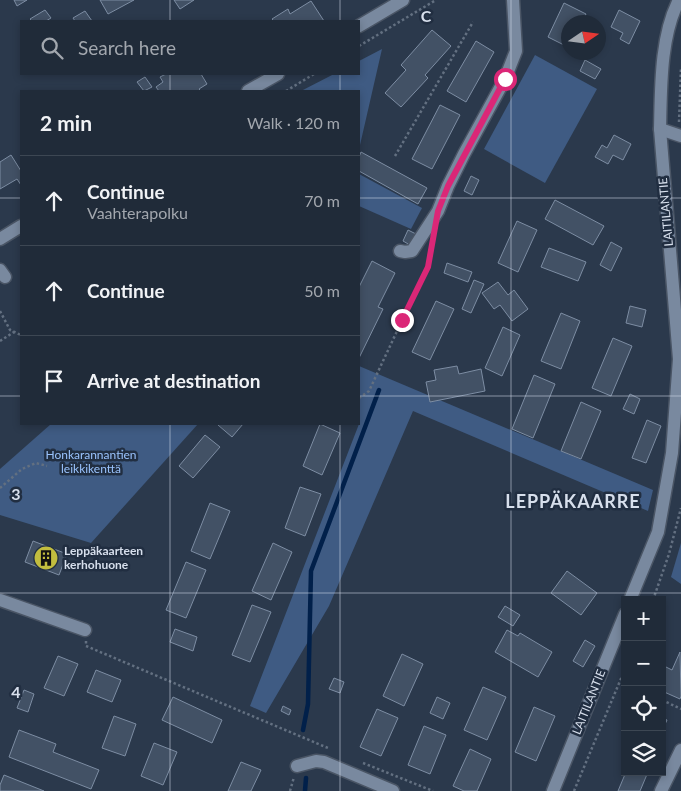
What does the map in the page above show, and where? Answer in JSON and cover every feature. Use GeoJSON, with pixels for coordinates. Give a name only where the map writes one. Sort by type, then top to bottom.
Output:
{"type":"FeatureCollection","features":[{"type":"Feature","properties":{"kind":"street"},"geometry":{"type":"LineString","coordinates":[[360,25],[403,0]]}},
{"type":"Feature","properties":{"kind":"street"},"geometry":{"type":"LineString","coordinates":[[400,251],[412,251],[438,211],[464,154],[505,79],[516,51],[513,0]]}},
{"type":"Feature","properties":{"kind":"street","name":"LAITILANTIE"},"geometry":{"type":"LineString","coordinates":[[632,596],[658,532],[672,453],[680,360],[660,129],[667,36],[679,0]]}},
{"type":"Feature","properties":{"kind":"street"},"geometry":{"type":"LineString","coordinates":[[250,90],[276,75]]}},
{"type":"Feature","properties":{"kind":"street"},"geometry":{"type":"LineString","coordinates":[[660,129],[681,136]]}},
{"type":"Feature","properties":{"kind":"street"},"geometry":{"type":"LineString","coordinates":[[0,239],[20,227]]}},
{"type":"Feature","properties":{"kind":"street"},"geometry":{"type":"LineString","coordinates":[[0,600],[85,630]]}},
{"type":"Feature","properties":{"kind":"street","name":"LAITILANTIE"},"geometry":{"type":"LineString","coordinates":[[553,791],[621,624]]}},
{"type":"Feature","properties":{"kind":"street"},"geometry":{"type":"LineString","coordinates":[[661,791],[681,750]]}},
{"type":"Feature","properties":{"kind":"street"},"geometry":{"type":"LineString","coordinates":[[297,766],[316,761],[324,762],[393,791]]}},
{"type":"Feature","properties":{"kind":"path"},"geometry":{"type":"LineString","coordinates":[[360,45],[436,0]]}},
{"type":"Feature","properties":{"kind":"path"},"geometry":{"type":"LineString","coordinates":[[395,156],[473,22]]}},
{"type":"Feature","properties":{"kind":"path"},"geometry":{"type":"LineString","coordinates":[[678,121],[681,67]]}},
{"type":"Feature","properties":{"kind":"path"},"geometry":{"type":"LineString","coordinates":[[288,90],[312,75]]}},
{"type":"Feature","properties":{"kind":"path"},"geometry":{"type":"LineString","coordinates":[[360,397],[368,391],[428,267],[433,239]]}},
{"type":"Feature","properties":{"kind":"path"},"geometry":{"type":"LineString","coordinates":[[0,311],[10,330],[20,335]]}},
{"type":"Feature","properties":{"kind":"path"},"geometry":{"type":"LineString","coordinates":[[0,341],[14,332]]}},
{"type":"Feature","properties":{"kind":"path"},"geometry":{"type":"LineString","coordinates":[[0,488],[22,469],[36,464],[47,466]]}},
{"type":"Feature","properties":{"kind":"path"},"geometry":{"type":"LineString","coordinates":[[654,596],[669,554],[681,508]]}},
{"type":"Feature","properties":{"kind":"path"},"geometry":{"type":"LineString","coordinates":[[85,630],[86,646],[331,749]]}},
{"type":"Feature","properties":{"kind":"path"},"geometry":{"type":"LineString","coordinates":[[574,791],[620,680]]}},
{"type":"Feature","properties":{"kind":"path"},"geometry":{"type":"LineString","coordinates":[[666,702],[681,709]]}},
{"type":"Feature","properties":{"kind":"path"},"geometry":{"type":"LineString","coordinates":[[363,762],[433,791]]}},
{"type":"Feature","properties":{"kind":"green space"},"geometry":{"type":"Polygon","coordinates":[[[382,49],[360,145],[360,90],[303,90],[332,75],[360,75],[360,60],[382,49]]]}},
{"type":"Feature","properties":{"kind":"green space"},"geometry":{"type":"Polygon","coordinates":[[[535,55],[597,89],[545,183],[484,149],[535,55]]]}},
{"type":"Feature","properties":{"kind":"green space"},"geometry":{"type":"Polygon","coordinates":[[[360,175],[422,208],[411,229],[360,206],[360,175]]]}},
{"type":"Feature","properties":{"kind":"green space"},"geometry":{"type":"Polygon","coordinates":[[[360,366],[653,490],[648,511],[413,411],[329,606],[266,713],[250,706],[360,425],[360,366]]]}},
{"type":"Feature","properties":{"kind":"green space","name":"Honkarannantien leikkikenttä"},"geometry":{"type":"Polygon","coordinates":[[[50,425],[197,425],[91,543],[0,515],[0,469],[50,425]]]}},
{"type":"Feature","properties":{"kind":"green space"},"geometry":{"type":"Polygon","coordinates":[[[681,543],[681,584],[671,577],[681,543]]]}},
{"type":"Feature","properties":{"kind":"building"},"geometry":{"type":"Polygon","coordinates":[[[14,0],[27,0],[17,6],[14,0]]]}},
{"type":"Feature","properties":{"kind":"building"},"geometry":{"type":"Polygon","coordinates":[[[100,0],[134,0],[108,14],[100,0]]]}},
{"type":"Feature","properties":{"kind":"building"},"geometry":{"type":"Polygon","coordinates":[[[174,0],[194,0],[180,9],[174,0]]]}},
{"type":"Feature","properties":{"kind":"building"},"geometry":{"type":"Polygon","coordinates":[[[311,1],[323,20],[272,19],[288,9],[290,14],[311,1]]]}},
{"type":"Feature","properties":{"kind":"building"},"geometry":{"type":"Polygon","coordinates":[[[564,3],[586,14],[561,15],[561,44],[548,37],[564,3]]]}},
{"type":"Feature","properties":{"kind":"building"},"geometry":{"type":"Polygon","coordinates":[[[45,10],[51,18],[48,20],[30,19],[45,10]]]}},
{"type":"Feature","properties":{"kind":"building"},"geometry":{"type":"Polygon","coordinates":[[[619,10],[640,21],[629,44],[620,39],[623,33],[611,27],[619,10]]]}},
{"type":"Feature","properties":{"kind":"building"},"geometry":{"type":"Polygon","coordinates":[[[85,11],[91,20],[74,20],[73,18],[85,11]]]}},
{"type":"Feature","properties":{"kind":"building"},"geometry":{"type":"Polygon","coordinates":[[[432,30],[451,46],[425,75],[428,78],[401,107],[385,93],[406,70],[401,65],[432,30]]]}},
{"type":"Feature","properties":{"kind":"building"},"geometry":{"type":"Polygon","coordinates":[[[476,41],[494,52],[466,102],[447,91],[476,41]]]}},
{"type":"Feature","properties":{"kind":"building"},"geometry":{"type":"Polygon","coordinates":[[[585,60],[601,69],[595,79],[580,71],[585,60]]]}},
{"type":"Feature","properties":{"kind":"building"},"geometry":{"type":"Polygon","coordinates":[[[164,75],[202,75],[207,84],[200,90],[158,90],[156,87],[163,82],[160,77],[164,75]]]}},
{"type":"Feature","properties":{"kind":"building"},"geometry":{"type":"Polygon","coordinates":[[[145,77],[152,87],[143,90],[137,82],[145,77]]]}},
{"type":"Feature","properties":{"kind":"building"},"geometry":{"type":"Polygon","coordinates":[[[440,105],[460,115],[432,169],[412,159],[440,105]]]}},
{"type":"Feature","properties":{"kind":"building"},"geometry":{"type":"Polygon","coordinates":[[[614,135],[631,144],[623,160],[613,155],[608,164],[595,157],[602,145],[607,148],[614,135]]]}},
{"type":"Feature","properties":{"kind":"building"},"geometry":{"type":"Polygon","coordinates":[[[361,152],[427,188],[418,204],[360,172],[361,152]]]}},
{"type":"Feature","properties":{"kind":"building"},"geometry":{"type":"Polygon","coordinates":[[[11,155],[20,169],[20,184],[17,179],[0,189],[0,162],[11,155]]]}},
{"type":"Feature","properties":{"kind":"building"},"geometry":{"type":"Polygon","coordinates":[[[471,176],[479,180],[472,195],[464,191],[471,176]]]}},
{"type":"Feature","properties":{"kind":"building"},"geometry":{"type":"Polygon","coordinates":[[[555,200],[604,226],[593,245],[545,219],[555,200]]]}},
{"type":"Feature","properties":{"kind":"building"},"geometry":{"type":"Polygon","coordinates":[[[517,221],[537,230],[518,272],[498,263],[517,221]]]}},
{"type":"Feature","properties":{"kind":"building"},"geometry":{"type":"Polygon","coordinates":[[[408,230],[416,234],[410,245],[403,241],[408,230]]]}},
{"type":"Feature","properties":{"kind":"building"},"geometry":{"type":"Polygon","coordinates":[[[611,242],[622,248],[611,271],[600,265],[611,242]]]}},
{"type":"Feature","properties":{"kind":"building"},"geometry":{"type":"Polygon","coordinates":[[[549,248],[586,262],[578,281],[541,267],[549,248]]]}},
{"type":"Feature","properties":{"kind":"building"},"geometry":{"type":"Polygon","coordinates":[[[372,261],[395,273],[378,307],[383,309],[360,356],[360,285],[372,261]]]}},
{"type":"Feature","properties":{"kind":"building"},"geometry":{"type":"Polygon","coordinates":[[[447,263],[472,272],[468,282],[444,273],[447,263]]]}},
{"type":"Feature","properties":{"kind":"building"},"geometry":{"type":"Polygon","coordinates":[[[474,280],[484,284],[471,313],[462,309],[474,280]]]}},
{"type":"Feature","properties":{"kind":"building"},"geometry":{"type":"Polygon","coordinates":[[[498,282],[508,295],[514,290],[528,309],[512,321],[500,305],[494,309],[482,293],[498,282]]]}},
{"type":"Feature","properties":{"kind":"building"},"geometry":{"type":"Polygon","coordinates":[[[436,301],[454,309],[430,360],[412,352],[436,301]]]}},
{"type":"Feature","properties":{"kind":"building"},"geometry":{"type":"Polygon","coordinates":[[[630,306],[646,310],[642,327],[626,323],[630,306]]]}},
{"type":"Feature","properties":{"kind":"building"},"geometry":{"type":"Polygon","coordinates":[[[561,313],[580,321],[561,369],[541,361],[561,313]]]}},
{"type":"Feature","properties":{"kind":"building"},"geometry":{"type":"Polygon","coordinates":[[[503,327],[520,335],[502,376],[485,368],[503,327]]]}},
{"type":"Feature","properties":{"kind":"building"},"geometry":{"type":"Polygon","coordinates":[[[613,338],[632,346],[611,396],[592,388],[613,338]]]}},
{"type":"Feature","properties":{"kind":"building"},"geometry":{"type":"Polygon","coordinates":[[[457,366],[459,374],[481,369],[485,391],[430,402],[426,382],[436,380],[434,370],[457,366]]]}},
{"type":"Feature","properties":{"kind":"building"},"geometry":{"type":"Polygon","coordinates":[[[534,375],[555,384],[533,438],[512,429],[534,375]]]}},
{"type":"Feature","properties":{"kind":"building"},"geometry":{"type":"Polygon","coordinates":[[[630,394],[640,399],[634,414],[623,409],[630,394]]]}},
{"type":"Feature","properties":{"kind":"building"},"geometry":{"type":"Polygon","coordinates":[[[581,402],[601,411],[581,459],[561,451],[581,402]]]}},
{"type":"Feature","properties":{"kind":"building"},"geometry":{"type":"Polygon","coordinates":[[[647,420],[661,426],[646,463],[632,458],[647,420]]]}},
{"type":"Feature","properties":{"kind":"building"},"geometry":{"type":"Polygon","coordinates":[[[218,425],[242,425],[232,437],[218,425]]]}},
{"type":"Feature","properties":{"kind":"building"},"geometry":{"type":"Polygon","coordinates":[[[320,425],[340,433],[322,475],[303,466],[320,425]]]}},
{"type":"Feature","properties":{"kind":"building"},"geometry":{"type":"Polygon","coordinates":[[[205,435],[220,447],[193,478],[179,466],[205,435]]]}},
{"type":"Feature","properties":{"kind":"building"},"geometry":{"type":"Polygon","coordinates":[[[300,487],[321,494],[305,536],[285,528],[300,487]]]}},
{"type":"Feature","properties":{"kind":"building"},"geometry":{"type":"Polygon","coordinates":[[[210,503],[230,511],[210,559],[191,551],[210,503]]]}},
{"type":"Feature","properties":{"kind":"building","name":"Leppäkaarteen kerhohuone"},"geometry":{"type":"Polygon","coordinates":[[[33,541],[67,554],[59,575],[25,562],[33,541]]]}},
{"type":"Feature","properties":{"kind":"building"},"geometry":{"type":"Polygon","coordinates":[[[273,543],[292,552],[271,600],[252,591],[273,543]]]}},
{"type":"Feature","properties":{"kind":"building"},"geometry":{"type":"Polygon","coordinates":[[[186,562],[206,570],[186,618],[166,610],[186,562]]]}},
{"type":"Feature","properties":{"kind":"building"},"geometry":{"type":"Polygon","coordinates":[[[567,571],[597,593],[581,615],[551,593],[567,571]]]}},
{"type":"Feature","properties":{"kind":"building"},"geometry":{"type":"Polygon","coordinates":[[[252,605],[271,612],[250,662],[232,655],[252,605]]]}},
{"type":"Feature","properties":{"kind":"building"},"geometry":{"type":"Polygon","coordinates":[[[505,606],[520,615],[513,626],[498,617],[505,606]]]}},
{"type":"Feature","properties":{"kind":"building"},"geometry":{"type":"Polygon","coordinates":[[[175,629],[197,637],[193,651],[170,642],[175,629]]]}},
{"type":"Feature","properties":{"kind":"building"},"geometry":{"type":"Polygon","coordinates":[[[507,630],[518,636],[520,633],[552,652],[538,677],[495,652],[507,630]]]}},
{"type":"Feature","properties":{"kind":"building"},"geometry":{"type":"Polygon","coordinates":[[[585,640],[595,646],[583,667],[573,661],[585,640]]]}},
{"type":"Feature","properties":{"kind":"building"},"geometry":{"type":"Polygon","coordinates":[[[680,652],[680,699],[666,693],[666,667],[672,670],[680,652]]]}},
{"type":"Feature","properties":{"kind":"building"},"geometry":{"type":"Polygon","coordinates":[[[402,654],[423,664],[404,706],[383,696],[402,654]]]}},
{"type":"Feature","properties":{"kind":"building"},"geometry":{"type":"Polygon","coordinates":[[[58,656],[78,664],[64,696],[44,688],[58,656]]]}},
{"type":"Feature","properties":{"kind":"building"},"geometry":{"type":"Polygon","coordinates":[[[96,670],[121,680],[112,702],[87,692],[96,670]]]}},
{"type":"Feature","properties":{"kind":"building"},"geometry":{"type":"Polygon","coordinates":[[[334,678],[344,682],[340,693],[329,689],[334,678]]]}},
{"type":"Feature","properties":{"kind":"building"},"geometry":{"type":"Polygon","coordinates":[[[483,687],[506,697],[487,740],[464,730],[483,687]]]}},
{"type":"Feature","properties":{"kind":"building"},"geometry":{"type":"Polygon","coordinates":[[[24,690],[34,694],[28,712],[17,708],[24,690]]]}},
{"type":"Feature","properties":{"kind":"building"},"geometry":{"type":"Polygon","coordinates":[[[173,697],[222,720],[212,743],[162,720],[173,697]]]}},
{"type":"Feature","properties":{"kind":"building"},"geometry":{"type":"Polygon","coordinates":[[[437,697],[450,703],[443,719],[430,713],[437,697]]]}},
{"type":"Feature","properties":{"kind":"building"},"geometry":{"type":"Polygon","coordinates":[[[283,706],[291,710],[289,715],[281,711],[283,706]]]}},
{"type":"Feature","properties":{"kind":"building"},"geometry":{"type":"Polygon","coordinates":[[[534,707],[555,716],[536,761],[515,752],[534,707]]]}},
{"type":"Feature","properties":{"kind":"building"},"geometry":{"type":"Polygon","coordinates":[[[377,709],[398,718],[381,756],[360,747],[377,709]]]}},
{"type":"Feature","properties":{"kind":"building"},"geometry":{"type":"Polygon","coordinates":[[[114,716],[136,724],[125,756],[102,748],[114,716]]]}},
{"type":"Feature","properties":{"kind":"building"},"geometry":{"type":"Polygon","coordinates":[[[424,726],[446,735],[430,774],[408,765],[424,726]]]}},
{"type":"Feature","properties":{"kind":"building"},"geometry":{"type":"Polygon","coordinates":[[[19,730],[56,744],[53,752],[99,770],[91,789],[9,757],[19,730]]]}},
{"type":"Feature","properties":{"kind":"building"},"geometry":{"type":"Polygon","coordinates":[[[154,743],[177,752],[163,785],[141,776],[154,743]]]}},
{"type":"Feature","properties":{"kind":"building"},"geometry":{"type":"Polygon","coordinates":[[[470,749],[491,759],[477,791],[464,791],[453,786],[470,749]]]}},
{"type":"Feature","properties":{"kind":"building"},"geometry":{"type":"Polygon","coordinates":[[[241,762],[261,770],[251,791],[228,791],[241,762]]]}},
{"type":"Feature","properties":{"kind":"building"},"geometry":{"type":"Polygon","coordinates":[[[4,775],[44,791],[0,791],[4,775]]]}},
{"type":"Feature","properties":{"kind":"building"},"geometry":{"type":"Polygon","coordinates":[[[624,776],[646,776],[640,791],[618,791],[624,776]]]}},
{"type":"Feature","properties":{"kind":"waterway"},"geometry":{"type":"LineString","coordinates":[[303,730],[308,704],[311,571],[379,390]]}},
{"type":"Feature","properties":{"kind":"waterway"},"geometry":{"type":"LineString","coordinates":[[305,791],[306,778]]}},
{"type":"Feature","properties":{"kind":"place","name":"Leppäkaarteen kerhohuone"},"geometry":{"type":"Point","coordinates":[46,558]}},
{"type":"Feature","properties":{"kind":"district","name":"LEPPÄKAARRE"},"geometry":{"type":"Point","coordinates":[573,502]}},
{"type":"Feature","properties":{"kind":"route"},"geometry":{"type":"LineString","coordinates":[[402,320],[428,267],[438,211],[448,186],[505,79]]}}]}
